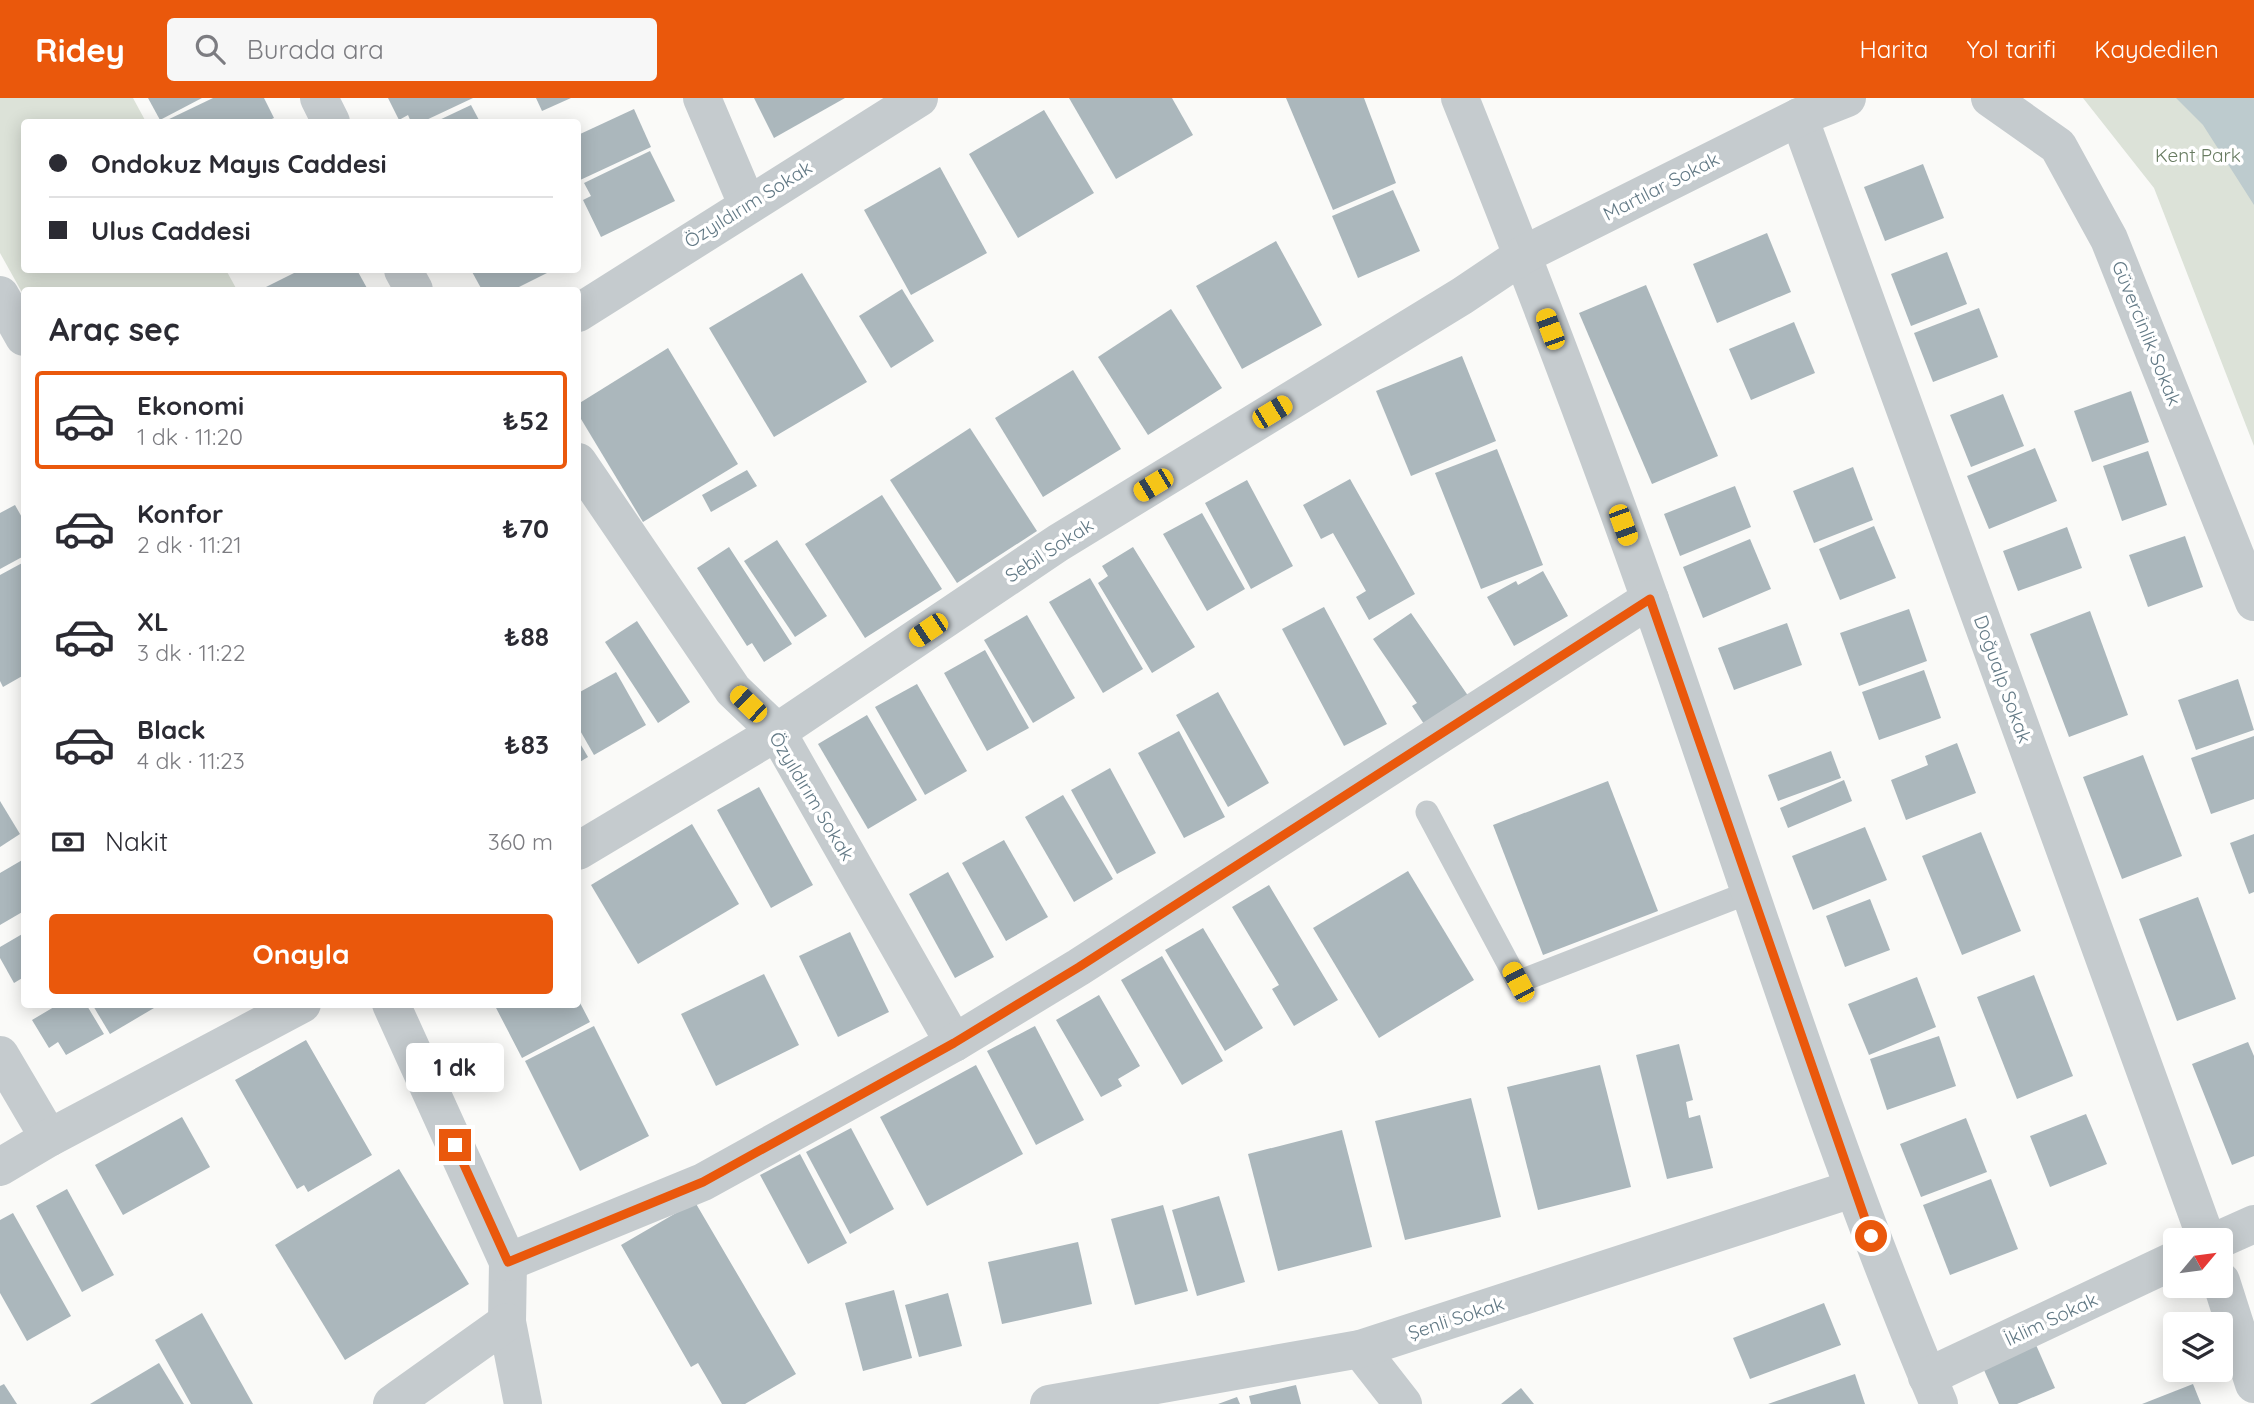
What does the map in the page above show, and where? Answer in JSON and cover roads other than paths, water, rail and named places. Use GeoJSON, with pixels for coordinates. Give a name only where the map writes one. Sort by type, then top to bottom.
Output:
{"type":"FeatureCollection","features":[{"type":"Feature","properties":{"kind":"street"},"geometry":{"type":"LineString","coordinates":[[318,98],[329,119]]}},
{"type":"Feature","properties":{"kind":"street"},"geometry":{"type":"LineString","coordinates":[[702,98],[747,204]]}},
{"type":"Feature","properties":{"kind":"street","name":"Özyıldırım Sokak"},"geometry":{"type":"LineString","coordinates":[[581,311],[919,98]]}},
{"type":"Feature","properties":{"kind":"street"},"geometry":{"type":"LineString","coordinates":[[1460,98],[1523,255],[1650,599],[1852,1189],[1933,1391]]}},
{"type":"Feature","properties":{"kind":"street"},"geometry":{"type":"LineString","coordinates":[[1799,117],[1847,98]]}},
{"type":"Feature","properties":{"kind":"street","name":"Güvercinlik Sokak"},"geometry":{"type":"LineString","coordinates":[[1990,98],[2058,146],[2109,239],[2254,602]]}},
{"type":"Feature","properties":{"kind":"street","name":"Martılar Sokak"},"geometry":{"type":"LineString","coordinates":[[1523,255],[1799,117]]}},
{"type":"Feature","properties":{"kind":"street","name":"Doğualp Sokak"},"geometry":{"type":"LineString","coordinates":[[1799,117],[2202,1228]]}},
{"type":"Feature","properties":{"kind":"street","name":"Sebil Sokak"},"geometry":{"type":"LineString","coordinates":[[581,849],[777,732],[1058,543],[1462,296],[1523,255]]}},
{"type":"Feature","properties":{"kind":"street"},"geometry":{"type":"LineString","coordinates":[[0,295],[21,332]]}},
{"type":"Feature","properties":{"kind":"street","name":"Özyıldırım Sokak"},"geometry":{"type":"LineString","coordinates":[[581,466],[733,690],[777,732],[954,1043]]}},
{"type":"Feature","properties":{"kind":"street"},"geometry":{"type":"LineString","coordinates":[[508,1262],[703,1182],[954,1043],[1079,967],[1650,599]]}},
{"type":"Feature","properties":{"kind":"street"},"geometry":{"type":"LineString","coordinates":[[0,1167],[49,1138],[294,1008]]}},
{"type":"Feature","properties":{"kind":"street"},"geometry":{"type":"LineString","coordinates":[[393,1008],[508,1262],[507,1322],[523,1404]]}},
{"type":"Feature","properties":{"kind":"street"},"geometry":{"type":"LineString","coordinates":[[0,1055],[49,1138]]}},
{"type":"Feature","properties":{"kind":"street","name":"Şenli Sokak"},"geometry":{"type":"LineString","coordinates":[[1049,1404],[1360,1349],[1852,1189]]}},
{"type":"Feature","properties":{"kind":"street"},"geometry":{"type":"LineString","coordinates":[[2233,1233],[2254,1224]]}},
{"type":"Feature","properties":{"kind":"street","name":"İklim Sokak"},"geometry":{"type":"LineString","coordinates":[[1933,1391],[2163,1266]]}},
{"type":"Feature","properties":{"kind":"street"},"geometry":{"type":"LineString","coordinates":[[2226,1298],[2254,1384]]}},
{"type":"Feature","properties":{"kind":"street"},"geometry":{"type":"LineString","coordinates":[[392,1404],[507,1322]]}},
{"type":"Feature","properties":{"kind":"street"},"geometry":{"type":"LineString","coordinates":[[1360,1349],[1403,1404]]}},
{"type":"Feature","properties":{"kind":"lane"},"geometry":{"type":"LineString","coordinates":[[1427,812],[1518,982],[1750,892]]}},
{"type":"Feature","properties":{"kind":"park label","name":"Kent Park"},"geometry":{"type":"Point","coordinates":[2198,155]}}]}
